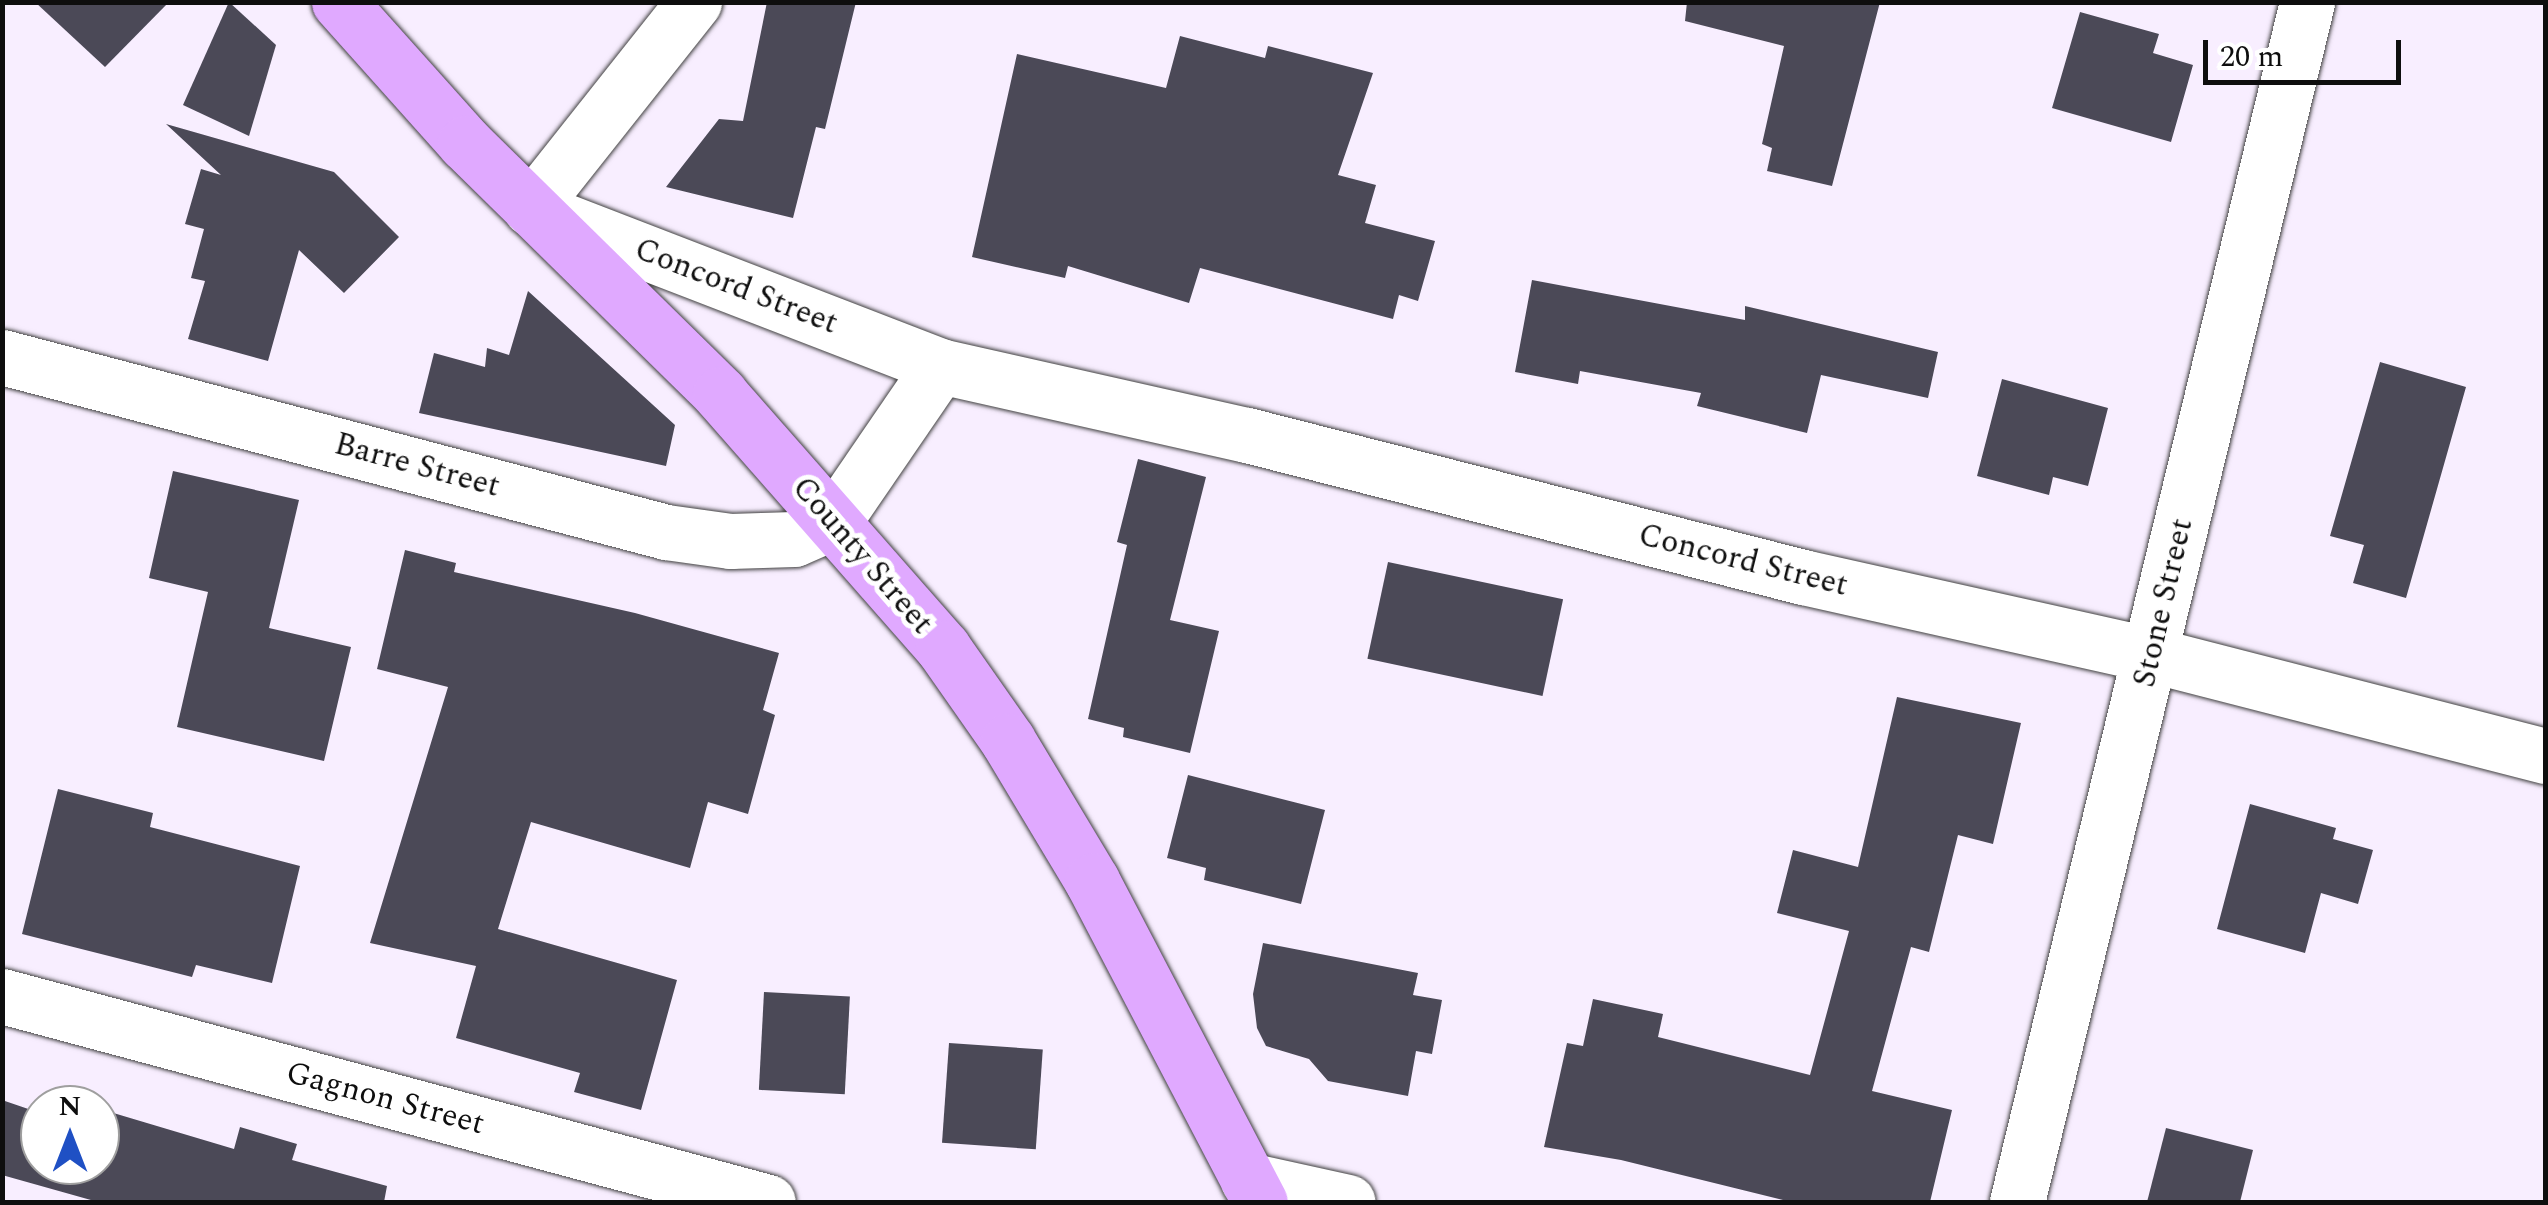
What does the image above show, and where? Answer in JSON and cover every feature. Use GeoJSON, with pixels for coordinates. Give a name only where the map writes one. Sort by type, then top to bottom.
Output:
{"type":"FeatureCollection","features":[{"type":"Feature","properties":{"kind":"street","name":"County Street"},"geometry":{"type":"LineString","coordinates":[[339,2],[465,143],[720,394],[943,648],[1028,774],[1100,896],[1254,1191]]}},
{"type":"Feature","properties":{"kind":"street"},"geometry":{"type":"LineString","coordinates":[[531,208],[694,2]]}},
{"type":"Feature","properties":{"kind":"street","name":"Stone Street"},"geometry":{"type":"LineString","coordinates":[[2017,1202],[2307,2]]}},
{"type":"Feature","properties":{"kind":"street","name":"Concord Street"},"geometry":{"type":"LineString","coordinates":[[531,208],[940,366],[1248,435],[1803,577],[2152,656],[2546,756]]}},
{"type":"Feature","properties":{"kind":"street","name":"Barre Street"},"geometry":{"type":"LineString","coordinates":[[2,357],[666,532],[762,541],[794,539],[833,522]]}},
{"type":"Feature","properties":{"kind":"street"},"geometry":{"type":"LineString","coordinates":[[833,522],[940,366]]}},
{"type":"Feature","properties":{"kind":"street","name":"Gagnon Street"},"geometry":{"type":"LineString","coordinates":[[2,996],[768,1202]]}},
{"type":"Feature","properties":{"kind":"street"},"geometry":{"type":"LineString","coordinates":[[1254,1191],[1348,1202]]}},
{"type":"Feature","properties":{"kind":"building"},"geometry":{"type":"Polygon","coordinates":[[[35,2],[169,2],[105,67],[35,2]]]}},
{"type":"Feature","properties":{"kind":"building"},"geometry":{"type":"Polygon","coordinates":[[[229,2],[276,45],[249,136],[183,105],[229,2]]]}},
{"type":"Feature","properties":{"kind":"building"},"geometry":{"type":"Polygon","coordinates":[[[767,2],[856,2],[825,129],[816,127],[793,218],[666,187],[719,119],[743,121],[767,2]]]}},
{"type":"Feature","properties":{"kind":"building"},"geometry":{"type":"Polygon","coordinates":[[[1687,2],[1880,2],[1832,186],[1767,171],[1772,148],[1762,144],[1784,46],[1685,21],[1687,2]]]}},
{"type":"Feature","properties":{"kind":"building"},"geometry":{"type":"Polygon","coordinates":[[[2080,12],[2159,34],[2153,53],[2193,65],[2171,142],[2052,108],[2080,12]]]}},
{"type":"Feature","properties":{"kind":"building"},"geometry":{"type":"Polygon","coordinates":[[[1180,36],[1265,58],[1268,46],[1373,73],[1338,175],[1376,185],[1365,223],[1435,241],[1418,301],[1399,295],[1393,319],[1200,268],[1189,303],[1068,266],[1065,278],[972,257],[1017,54],[1166,88],[1180,36]]]}},
{"type":"Feature","properties":{"kind":"building"},"geometry":{"type":"Polygon","coordinates":[[[166,124],[334,172],[399,237],[344,293],[299,250],[268,361],[188,339],[205,281],[191,278],[204,229],[185,224],[201,169],[221,175],[166,124]]]}},
{"type":"Feature","properties":{"kind":"building"},"geometry":{"type":"Polygon","coordinates":[[[1532,280],[1745,320],[1745,306],[1938,352],[1928,398],[1821,375],[1807,433],[1697,406],[1701,393],[1580,371],[1578,384],[1515,372],[1532,280]]]}},
{"type":"Feature","properties":{"kind":"building"},"geometry":{"type":"Polygon","coordinates":[[[528,291],[675,425],[666,466],[419,413],[434,353],[485,367],[487,348],[509,355],[528,291]]]}},
{"type":"Feature","properties":{"kind":"building"},"geometry":{"type":"Polygon","coordinates":[[[2380,362],[2466,387],[2406,598],[2353,583],[2364,545],[2330,536],[2380,362]]]}},
{"type":"Feature","properties":{"kind":"building"},"geometry":{"type":"Polygon","coordinates":[[[2002,379],[2108,408],[2088,486],[2053,477],[2049,495],[1977,476],[2002,379]]]}},
{"type":"Feature","properties":{"kind":"building"},"geometry":{"type":"Polygon","coordinates":[[[1138,459],[1206,477],[1170,620],[1219,631],[1190,753],[1123,737],[1124,728],[1088,719],[1127,545],[1117,542],[1138,459]]]}},
{"type":"Feature","properties":{"kind":"building"},"geometry":{"type":"Polygon","coordinates":[[[173,471],[299,500],[269,628],[351,647],[324,761],[177,727],[208,592],[149,578],[173,471]]]}},
{"type":"Feature","properties":{"kind":"building"},"geometry":{"type":"Polygon","coordinates":[[[405,550],[456,563],[454,572],[635,613],[779,653],[763,710],[775,715],[748,814],[708,802],[690,868],[531,822],[498,929],[677,980],[641,1110],[574,1092],[580,1073],[456,1038],[476,966],[370,943],[448,687],[377,669],[405,550]]]}},
{"type":"Feature","properties":{"kind":"building"},"geometry":{"type":"Polygon","coordinates":[[[1388,562],[1563,599],[1543,696],[1367,659],[1388,562]]]}},
{"type":"Feature","properties":{"kind":"building"},"geometry":{"type":"Polygon","coordinates":[[[1897,697],[2021,723],[1993,844],[1958,835],[1929,952],[1911,947],[1872,1091],[1952,1110],[1930,1202],[1791,1202],[1621,1160],[1544,1147],[1567,1043],[1583,1046],[1593,999],[1663,1014],[1658,1037],[1810,1075],[1849,931],[1777,913],[1793,850],[1858,867],[1897,697]]]}},
{"type":"Feature","properties":{"kind":"building"},"geometry":{"type":"Polygon","coordinates":[[[1188,775],[1325,810],[1301,904],[1204,880],[1206,868],[1167,858],[1188,775]]]}},
{"type":"Feature","properties":{"kind":"building"},"geometry":{"type":"Polygon","coordinates":[[[58,789],[153,813],[150,827],[300,866],[272,983],[196,965],[192,977],[22,934],[58,789]]]}},
{"type":"Feature","properties":{"kind":"building"},"geometry":{"type":"Polygon","coordinates":[[[2250,804],[2336,828],[2333,839],[2373,850],[2358,904],[2321,893],[2305,953],[2217,929],[2250,804]]]}},
{"type":"Feature","properties":{"kind":"building"},"geometry":{"type":"Polygon","coordinates":[[[1263,943],[1418,973],[1413,995],[1442,1000],[1432,1054],[1416,1051],[1408,1096],[1328,1081],[1309,1059],[1266,1046],[1257,1028],[1253,994],[1263,943]]]}},
{"type":"Feature","properties":{"kind":"building"},"geometry":{"type":"Polygon","coordinates":[[[764,992],[850,997],[845,1094],[759,1090],[764,992]]]}},
{"type":"Feature","properties":{"kind":"building"},"geometry":{"type":"Polygon","coordinates":[[[949,1043],[1043,1050],[1036,1149],[942,1143],[949,1043]]]}},
{"type":"Feature","properties":{"kind":"building"},"geometry":{"type":"Polygon","coordinates":[[[2,1100],[20,1106],[20,1180],[2,1175],[2,1100]]]}},
{"type":"Feature","properties":{"kind":"building"},"geometry":{"type":"Polygon","coordinates":[[[120,1115],[234,1149],[240,1127],[297,1144],[292,1160],[387,1186],[384,1202],[98,1202],[38,1185],[120,1185],[120,1115]]]}},
{"type":"Feature","properties":{"kind":"building"},"geometry":{"type":"Polygon","coordinates":[[[2166,1128],[2253,1150],[2240,1202],[2147,1202],[2166,1128]]]}}]}
